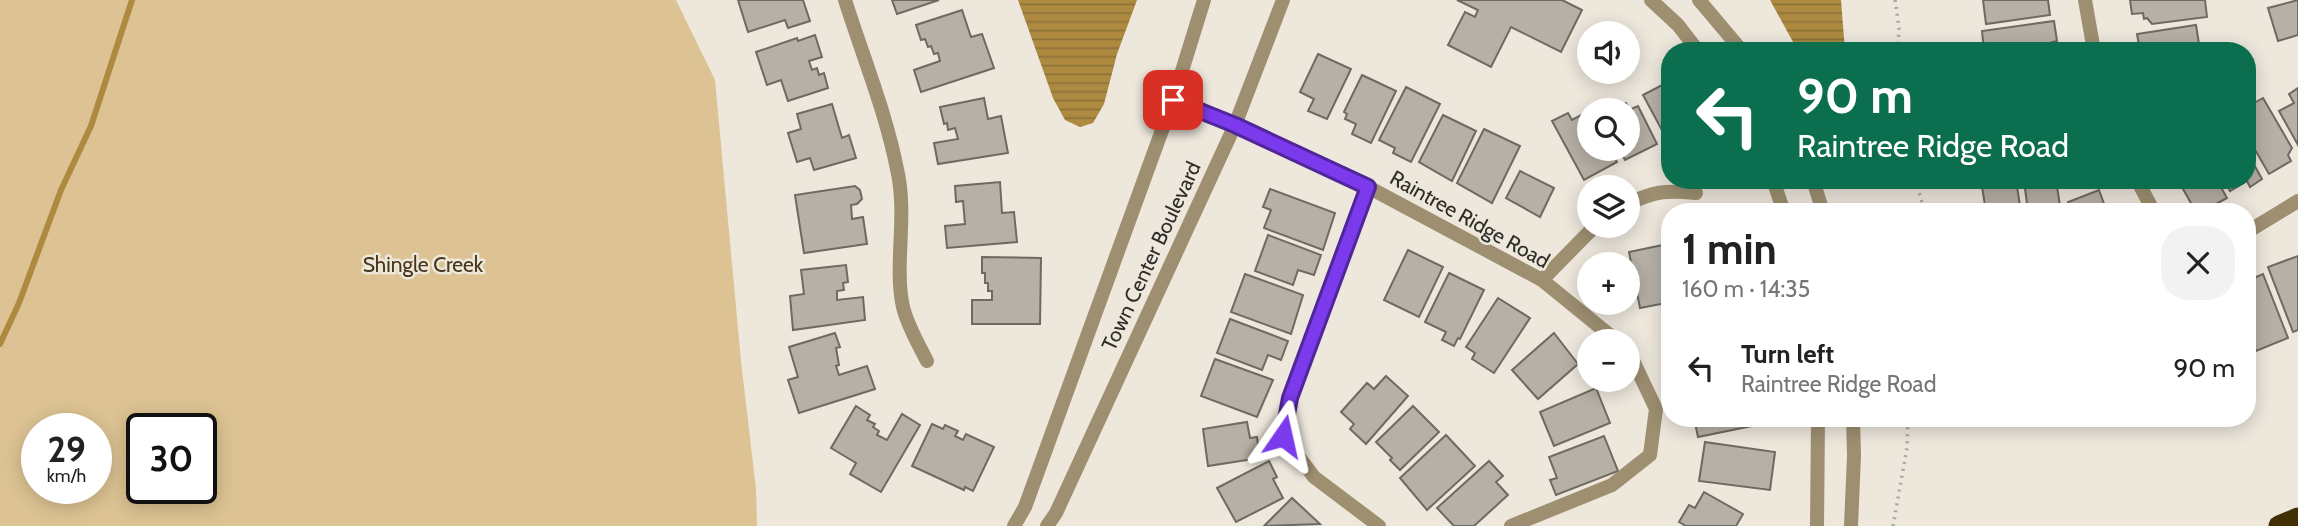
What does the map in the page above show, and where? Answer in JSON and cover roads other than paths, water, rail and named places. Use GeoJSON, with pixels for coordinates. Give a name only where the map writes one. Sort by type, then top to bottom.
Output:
{"type":"FeatureCollection","features":[{"type":"Feature","properties":{"kind":"highway"},"geometry":{"type":"LineString","coordinates":[[2279,526],[2298,518]]}},
{"type":"Feature","properties":{"kind":"street"},"geometry":{"type":"LineString","coordinates":[[845,0],[886,125],[898,175],[903,217],[903,305],[909,326],[928,361]]}},
{"type":"Feature","properties":{"kind":"street","name":"Town Center Boulevard"},"geometry":{"type":"LineString","coordinates":[[1014,526],[1025,507],[1173,100],[1204,0]]}},
{"type":"Feature","properties":{"kind":"street","name":"Town Center Boulevard"},"geometry":{"type":"LineString","coordinates":[[1047,526],[1056,513],[1235,125],[1283,0]]}},
{"type":"Feature","properties":{"kind":"street"},"geometry":{"type":"LineString","coordinates":[[1651,0],[1678,24],[1691,42]]}},
{"type":"Feature","properties":{"kind":"street"},"geometry":{"type":"LineString","coordinates":[[1699,0],[1734,42]]}},
{"type":"Feature","properties":{"kind":"street"},"geometry":{"type":"LineString","coordinates":[[2085,0],[2092,42]]}},
{"type":"Feature","properties":{"kind":"street","name":"Raintree Ridge Road"},"geometry":{"type":"LineString","coordinates":[[1173,100],[1235,125],[1368,187],[1542,280],[1601,329]]}},
{"type":"Feature","properties":{"kind":"street","name":"Raintree Ridge Road"},"geometry":{"type":"LineString","coordinates":[[1368,187],[1290,398],[1283,436],[1314,477],[1379,526]]}},
{"type":"Feature","properties":{"kind":"street"},"geometry":{"type":"LineString","coordinates":[[1640,198],[1650,193],[1669,190],[1696,193]]}},
{"type":"Feature","properties":{"kind":"street"},"geometry":{"type":"LineString","coordinates":[[2256,227],[2298,201]]}},
{"type":"Feature","properties":{"kind":"street"},"geometry":{"type":"LineString","coordinates":[[1542,280],[1583,238]]}},
{"type":"Feature","properties":{"kind":"street"},"geometry":{"type":"LineString","coordinates":[[1511,526],[1612,485],[1650,455],[1656,409],[1640,375]]}},
{"type":"Feature","properties":{"kind":"street"},"geometry":{"type":"LineString","coordinates":[[1817,526],[1818,427]]}},
{"type":"Feature","properties":{"kind":"street"},"geometry":{"type":"LineString","coordinates":[[1851,526],[1853,427]]}},
{"type":"Feature","properties":{"kind":"waterway","name":"Shingle Creek"},"geometry":{"type":"LineString","coordinates":[[0,344],[19,303],[61,190],[91,126],[132,0]]}}]}
